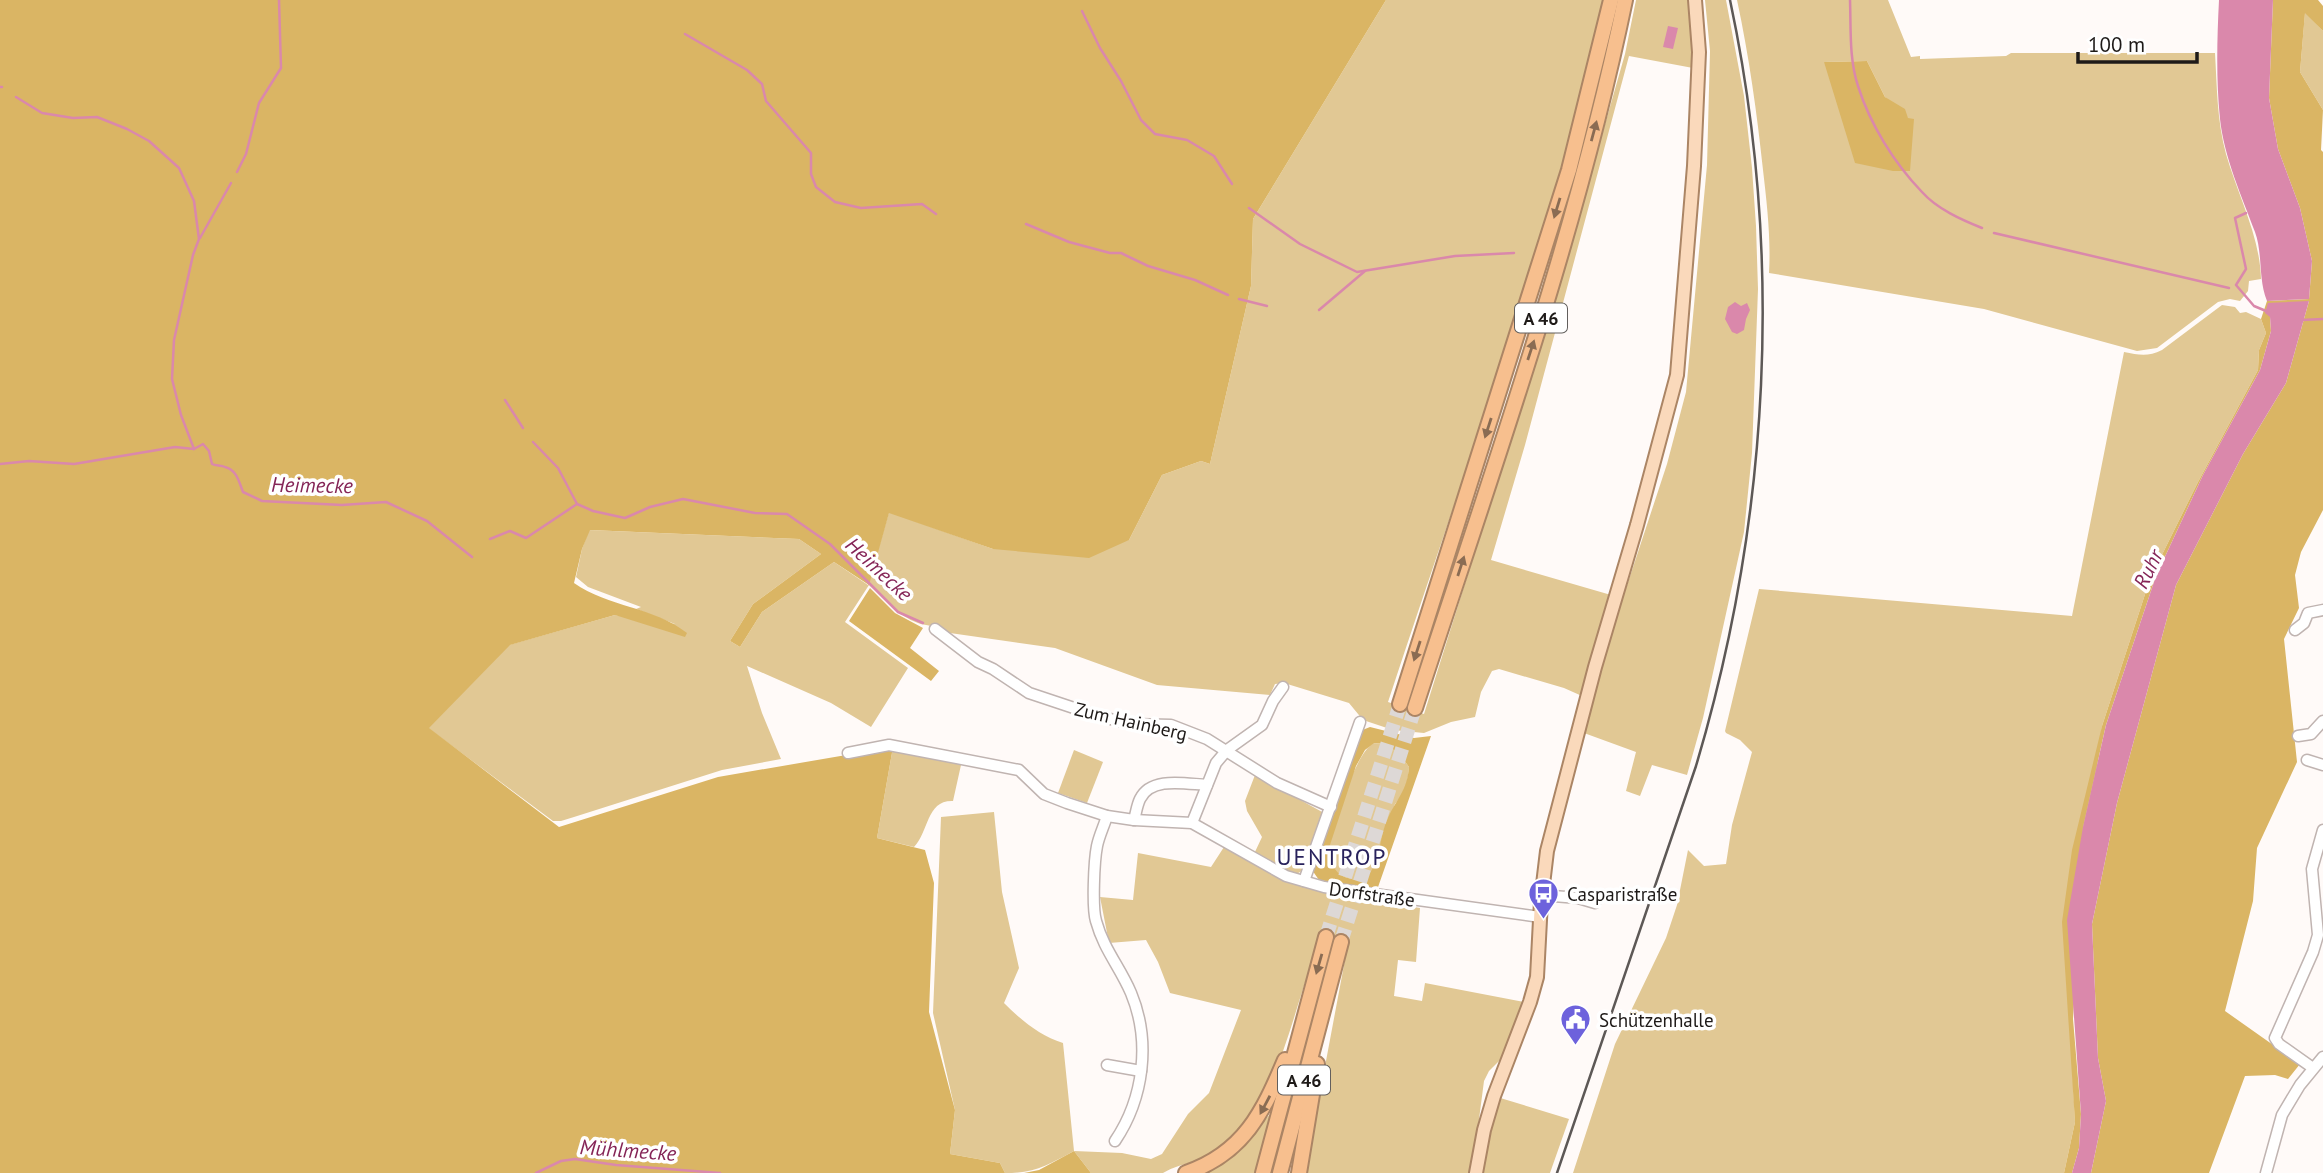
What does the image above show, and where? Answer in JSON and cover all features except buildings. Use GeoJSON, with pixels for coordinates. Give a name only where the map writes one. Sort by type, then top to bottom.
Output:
{"type":"FeatureCollection","features":[{"type":"Feature","properties":{"kind":"highway","name":"A 46"},"geometry":{"type":"LineString","coordinates":[[1400,704],[1569,170],[1611,0]]}},
{"type":"Feature","properties":{"kind":"highway","name":"A 46"},"geometry":{"type":"LineString","coordinates":[[1415,708],[1555,277],[1602,100],[1625,0]]}},
{"type":"Feature","properties":{"kind":"highway","name":"A 46"},"geometry":{"type":"LineString","coordinates":[[1263,1173],[1326,937]]}},
{"type":"Feature","properties":{"kind":"highway","name":"A 46"},"geometry":{"type":"LineString","coordinates":[[1280,1173],[1341,942]]}},
{"type":"Feature","properties":{"kind":"highway"},"geometry":{"type":"LineString","coordinates":[[1299,1173],[1328,986]]}},
{"type":"Feature","properties":{"kind":"highway"},"geometry":{"type":"LineString","coordinates":[[1186,1173],[1219,1156],[1253,1125],[1269,1098],[1303,1021]]}},
{"type":"Feature","properties":{"kind":"main road"},"geometry":{"type":"LineString","coordinates":[[1476,1173],[1494,1096],[1530,1002],[1537,976],[1541,895],[1549,842],[1677,375],[1694,166],[1699,52],[1695,0]]}},
{"type":"Feature","properties":{"kind":"street"},"geometry":{"type":"LineString","coordinates":[[2295,630],[2304,623],[2308,613],[2323,610]]}},
{"type":"Feature","properties":{"kind":"street","name":"Zum Hainberg"},"geometry":{"type":"LineString","coordinates":[[935,629],[978,662],[1029,693],[1131,724],[1171,726],[1207,739],[1277,783],[1331,807]]}},
{"type":"Feature","properties":{"kind":"street"},"geometry":{"type":"LineString","coordinates":[[1192,823],[1216,763],[1227,750],[1262,725],[1283,687]]}},
{"type":"Feature","properties":{"kind":"street"},"geometry":{"type":"LineString","coordinates":[[2298,736],[2311,734],[2323,720]]}},
{"type":"Feature","properties":{"kind":"street"},"geometry":{"type":"LineString","coordinates":[[1304,881],[1360,722]]}},
{"type":"Feature","properties":{"kind":"street","name":"Dorfstraße"},"geometry":{"type":"LineString","coordinates":[[848,752],[889,745],[1019,770],[1044,794],[1107,816],[1192,823],[1286,876],[1324,887],[1540,916]]}},
{"type":"Feature","properties":{"kind":"street"},"geometry":{"type":"LineString","coordinates":[[2307,760],[2323,765]]}},
{"type":"Feature","properties":{"kind":"street"},"geometry":{"type":"LineString","coordinates":[[1134,820],[1141,796],[1153,786],[1167,783],[1207,785]]}},
{"type":"Feature","properties":{"kind":"street"},"geometry":{"type":"LineString","coordinates":[[1107,816],[1096,849],[1095,918],[1106,951],[1122,975],[1134,1004],[1143,1046],[1135,1100],[1125,1126],[1115,1141]]}},
{"type":"Feature","properties":{"kind":"street"},"geometry":{"type":"LineString","coordinates":[[2313,1068],[2279,1044],[2275,1038],[2318,935],[2312,869],[2323,830]]}},
{"type":"Feature","properties":{"kind":"street"},"geometry":{"type":"LineString","coordinates":[[1541,895],[1578,898],[1595,903]]}},
{"type":"Feature","properties":{"kind":"street"},"geometry":{"type":"LineString","coordinates":[[2266,1173],[2282,1115],[2323,1057]]}},
{"type":"Feature","properties":{"kind":"street"},"geometry":{"type":"LineString","coordinates":[[1107,1065],[1141,1071]]}},
{"type":"Feature","properties":{"kind":"shaded area"},"geometry":{"type":"Polygon","coordinates":[[[0,0],[1386,0],[1253,219],[1251,286],[1210,464],[1201,461],[1162,475],[1129,540],[1089,558],[993,549],[889,513],[869,585],[834,562],[762,612],[740,647],[730,641],[753,604],[821,554],[799,539],[590,530],[582,549],[574,583],[601,597],[674,624],[687,633],[685,637],[615,615],[510,645],[429,728],[559,827],[718,777],[893,747],[877,838],[925,850],[934,883],[929,1012],[955,1110],[950,1154],[1000,1163],[1005,1173],[0,1173],[0,0]]]}},
{"type":"Feature","properties":{"kind":"shaded area"},"geometry":{"type":"Polygon","coordinates":[[[1386,0],[1603,0],[1582,89],[1532,266],[1388,702],[1424,714],[1565,265],[1625,54],[1636,0],[1690,0],[1693,68],[1629,56],[1525,445],[1491,560],[1611,595],[1582,696],[1499,669],[1492,671],[1481,692],[1475,717],[1451,722],[1424,733],[1393,730],[1363,720],[1349,703],[1284,683],[1275,684],[1270,695],[1157,685],[1055,648],[943,632],[904,616],[869,585],[845,622],[908,668],[871,727],[831,703],[747,666],[781,759],[722,770],[561,821],[553,821],[428,728],[509,645],[615,615],[675,624],[636,609],[641,607],[588,587],[576,577],[589,530],[799,539],[821,554],[753,604],[730,641],[740,647],[762,612],[834,562],[868,585],[889,512],[993,549],[1129,540],[1162,475],[1201,461],[1210,464],[1251,286],[1253,219],[1386,0]]]}},
{"type":"Feature","properties":{"kind":"shaded area"},"geometry":{"type":"Polygon","coordinates":[[[1705,0],[1726,0],[1744,96],[1752,168],[1758,289],[1752,453],[1744,532],[1703,718],[1687,775],[1652,765],[1640,796],[1626,791],[1636,752],[1584,733],[1611,634],[1667,464],[1686,392],[1707,165],[1710,51],[1705,0]]]}},
{"type":"Feature","properties":{"kind":"shaded area"},"geometry":{"type":"Polygon","coordinates":[[[1737,0],[1888,0],[1911,57],[1920,56],[1920,59],[2006,56],[2011,53],[2215,53],[2223,142],[2253,232],[2261,279],[2249,281],[2248,291],[2240,301],[2230,299],[2218,302],[2157,348],[2137,351],[1984,309],[1769,273],[1766,196],[1749,63],[1737,0]],[[1867,61],[1824,62],[1908,118],[1885,97],[1867,61]]]}},
{"type":"Feature","properties":{"kind":"shaded area"},"geometry":{"type":"Polygon","coordinates":[[[2219,0],[2273,0],[2269,98],[2278,149],[2300,208],[2312,261],[2309,299],[2267,301],[2264,293],[2255,232],[2234,177],[2222,133],[2217,74],[2219,0]]]}},
{"type":"Feature","properties":{"kind":"shaded area"},"geometry":{"type":"Polygon","coordinates":[[[2273,0],[2318,0],[2323,6],[2323,31],[2305,13],[2300,72],[2323,110],[2323,510],[2301,552],[2295,575],[2299,608],[2284,639],[2297,762],[2257,848],[2253,901],[2225,1011],[2300,1064],[2288,1079],[2275,1075],[2245,1076],[2209,1173],[2091,1173],[2106,1101],[2098,1058],[2092,924],[2117,803],[2176,585],[2243,454],[2286,383],[2309,301],[2270,317],[2271,331],[2260,370],[2203,475],[2156,576],[2106,725],[2083,827],[2073,1019],[2081,1114],[2079,1148],[2072,1173],[2064,1173],[2075,1122],[2062,922],[2072,850],[2102,726],[2150,579],[2198,482],[2258,370],[2259,350],[2266,333],[2261,319],[2267,301],[2309,299],[2312,261],[2300,208],[2278,149],[2269,98],[2273,0]]]}},
{"type":"Feature","properties":{"kind":"shaded area"},"geometry":{"type":"Polygon","coordinates":[[[2305,12],[2323,31],[2323,110],[2300,72],[2305,12]]]}},
{"type":"Feature","properties":{"kind":"shaded area"},"geometry":{"type":"Polygon","coordinates":[[[1668,26],[1678,28],[1673,49],[1663,47],[1668,26]]]}},
{"type":"Feature","properties":{"kind":"shaded area"},"geometry":{"type":"Polygon","coordinates":[[[1867,61],[1885,97],[1905,109],[1908,118],[1914,119],[1910,171],[1893,171],[1855,163],[1824,62],[1867,61]]]}},
{"type":"Feature","properties":{"kind":"shaded area"},"geometry":{"type":"Polygon","coordinates":[[[2309,301],[2286,383],[2243,454],[2176,585],[2117,803],[2092,924],[2098,1058],[2106,1101],[2091,1173],[2072,1173],[2079,1148],[2081,1114],[2067,920],[2083,827],[2106,725],[2156,576],[2203,475],[2260,370],[2271,331],[2270,317],[2265,313],[2268,303],[2309,301]]]}},
{"type":"Feature","properties":{"kind":"shaded area"},"geometry":{"type":"Polygon","coordinates":[[[1735,302],[1741,306],[1747,303],[1750,310],[1744,330],[1737,334],[1732,332],[1725,319],[1728,307],[1735,302]]]}},
{"type":"Feature","properties":{"kind":"shaded area"},"geometry":{"type":"Polygon","coordinates":[[[2222,305],[2235,307],[2240,313],[2246,312],[2261,319],[2266,333],[2259,350],[2258,370],[2150,579],[2102,726],[2069,1003],[2075,1122],[2064,1173],[1573,1173],[1615,1044],[1666,938],[1677,905],[1688,850],[1704,866],[1726,864],[1732,825],[1752,752],[1740,740],[1725,731],[1759,589],[2072,616],[2124,352],[2143,355],[2162,350],[2222,305]]]}},
{"type":"Feature","properties":{"kind":"shaded area"},"geometry":{"type":"Polygon","coordinates":[[[870,588],[895,613],[923,628],[910,648],[939,671],[931,681],[849,621],[870,588]]]}},
{"type":"Feature","properties":{"kind":"shaded area"},"geometry":{"type":"Polygon","coordinates":[[[1370,727],[1414,738],[1431,736],[1377,890],[1319,880],[1312,870],[1360,731],[1370,727]],[[1374,743],[1365,750],[1356,766],[1328,851],[1336,870],[1350,879],[1364,880],[1374,866],[1385,826],[1408,775],[1409,767],[1402,758],[1390,747],[1374,743]]]}},
{"type":"Feature","properties":{"kind":"shaded area"},"geometry":{"type":"Polygon","coordinates":[[[1373,743],[1394,750],[1409,767],[1409,772],[1405,787],[1395,804],[1372,873],[1365,880],[1357,880],[1345,877],[1336,870],[1328,851],[1351,777],[1365,751],[1373,743]]]}},
{"type":"Feature","properties":{"kind":"shaded area"},"geometry":{"type":"Polygon","coordinates":[[[893,747],[961,765],[953,801],[944,802],[933,811],[914,847],[877,838],[893,747]]]}},
{"type":"Feature","properties":{"kind":"shaded area"},"geometry":{"type":"Polygon","coordinates":[[[1074,750],[1103,762],[1087,803],[1058,793],[1074,750]]]}},
{"type":"Feature","properties":{"kind":"shaded area"},"geometry":{"type":"Polygon","coordinates":[[[1255,775],[1324,813],[1305,869],[1295,875],[1254,854],[1262,837],[1247,811],[1245,801],[1255,775]]]}},
{"type":"Feature","properties":{"kind":"shaded area"},"geometry":{"type":"Polygon","coordinates":[[[994,812],[1002,892],[1019,968],[1004,1003],[1031,1027],[1063,1043],[1074,1151],[1041,1167],[1016,1173],[1005,1173],[1000,1163],[950,1154],[955,1110],[933,1013],[941,817],[994,812]]]}},
{"type":"Feature","properties":{"kind":"shaded area"},"geometry":{"type":"Polygon","coordinates":[[[1224,847],[1297,885],[1322,892],[1420,908],[1416,962],[1398,960],[1394,996],[1422,1001],[1425,983],[1524,1002],[1502,1058],[1489,1071],[1484,1081],[1472,1173],[1305,1173],[1347,949],[1320,940],[1273,1077],[1245,1127],[1227,1146],[1212,1155],[1163,1173],[1091,1173],[1074,1151],[1122,1153],[1151,1159],[1162,1154],[1188,1114],[1209,1093],[1241,1010],[1170,993],[1146,940],[1109,943],[1100,897],[1133,900],[1138,853],[1211,867],[1224,847]]]}},
{"type":"Feature","properties":{"kind":"shaded area"},"geometry":{"type":"Polygon","coordinates":[[[1497,1097],[1569,1119],[1550,1173],[1480,1173],[1497,1097]]]}},
{"type":"Feature","properties":{"kind":"shaded area"},"geometry":{"type":"Polygon","coordinates":[[[1273,1111],[1255,1173],[1203,1173],[1230,1159],[1273,1111]]]}},
{"type":"Feature","properties":{"kind":"shaded area"},"geometry":{"type":"Polygon","coordinates":[[[1074,1151],[1091,1173],[1024,1173],[1039,1170],[1074,1151]]]}},
{"type":"Feature","properties":{"kind":"waterway"},"geometry":{"type":"LineString","coordinates":[[237,172],[246,154],[259,103],[281,68],[279,0]]}},
{"type":"Feature","properties":{"kind":"waterway"},"geometry":{"type":"LineString","coordinates":[[1850,0],[1855,76],[1869,115],[1884,142],[1902,169],[1928,198],[1950,213],[1982,228]]}},
{"type":"Feature","properties":{"kind":"waterway"},"geometry":{"type":"LineString","coordinates":[[1082,11],[1141,120],[1155,134],[1187,140],[1214,156],[1232,184]]}},
{"type":"Feature","properties":{"kind":"waterway"},"geometry":{"type":"LineString","coordinates":[[685,34],[747,70],[762,84],[766,101],[811,153],[811,174],[816,187],[835,202],[861,208],[922,204],[936,214]]}},
{"type":"Feature","properties":{"kind":"waterway"},"geometry":{"type":"LineString","coordinates":[[16,97],[42,113],[73,118],[97,117],[127,129],[149,141],[179,168],[194,201],[199,239],[174,340],[172,379],[181,415],[194,449]]}},
{"type":"Feature","properties":{"kind":"waterway"},"geometry":{"type":"LineString","coordinates":[[200,238],[231,183]]}},
{"type":"Feature","properties":{"kind":"waterway"},"geometry":{"type":"LineString","coordinates":[[1249,208],[1300,244],[1357,272],[1455,256],[1514,253]]}},
{"type":"Feature","properties":{"kind":"waterway"},"geometry":{"type":"LineString","coordinates":[[2246,213],[2235,218],[2246,269],[2236,285],[2254,306],[2266,311]]}},
{"type":"Feature","properties":{"kind":"waterway"},"geometry":{"type":"LineString","coordinates":[[1026,224],[1069,242],[1110,253],[1121,253],[1148,266],[1195,280],[1228,295]]}},
{"type":"Feature","properties":{"kind":"waterway"},"geometry":{"type":"LineString","coordinates":[[1994,233],[2229,288]]}},
{"type":"Feature","properties":{"kind":"waterway"},"geometry":{"type":"LineString","coordinates":[[1319,310],[1365,271]]}},
{"type":"Feature","properties":{"kind":"waterway"},"geometry":{"type":"LineString","coordinates":[[1239,299],[1267,306]]}},
{"type":"Feature","properties":{"kind":"waterway"},"geometry":{"type":"LineString","coordinates":[[2302,320],[2323,319]]}},
{"type":"Feature","properties":{"kind":"waterway","name":"Heimecke"},"geometry":{"type":"LineString","coordinates":[[505,400],[523,428]]}},
{"type":"Feature","properties":{"kind":"waterway","name":"Heimecke"},"geometry":{"type":"LineString","coordinates":[[533,442],[558,468],[577,504]]}},
{"type":"Feature","properties":{"kind":"waterway","name":"Heimecke"},"geometry":{"type":"LineString","coordinates":[[0,464],[29,461],[74,464],[175,447],[194,449],[203,444],[209,451],[212,464],[232,471],[243,492],[262,501],[342,505],[386,502],[427,521],[472,557]]}},
{"type":"Feature","properties":{"kind":"waterway","name":"Heimecke"},"geometry":{"type":"LineString","coordinates":[[490,539],[510,531],[526,538],[577,504],[593,511],[625,518],[650,507],[683,499],[755,513],[787,514],[830,544],[898,612],[923,623]]}},
{"type":"Feature","properties":{"kind":"waterway","name":"Mühlmecke"},"geometry":{"type":"LineString","coordinates":[[536,1173],[561,1161],[575,1159],[720,1173]]}},
{"type":"Feature","properties":{"kind":"tunnel"},"geometry":{"type":"LineString","coordinates":[[1326,937],[1400,704]]}},
{"type":"Feature","properties":{"kind":"tunnel"},"geometry":{"type":"LineString","coordinates":[[1341,942],[1415,708]]}},
{"type":"Feature","properties":{"kind":"railway"},"geometry":{"type":"LineString","coordinates":[[1557,1173],[1696,766],[1721,672],[1740,577],[1754,482],[1761,385],[1762,289],[1758,192],[1747,96],[1730,0]]}},
{"type":"Feature","properties":{"kind":"place","name":"Casparistraße"},"geometry":{"type":"Point","coordinates":[1544,921]}},
{"type":"Feature","properties":{"kind":"place","name":"Schützenhalle"},"geometry":{"type":"Point","coordinates":[1576,1047]}},
{"type":"Feature","properties":{"kind":"district","name":"UENTROP"},"geometry":{"type":"Point","coordinates":[1332,856]}},
{"type":"Feature","properties":{"kind":"water label","name":"Ruhr"},"geometry":{"type":"Point","coordinates":[2148,569]}}]}
